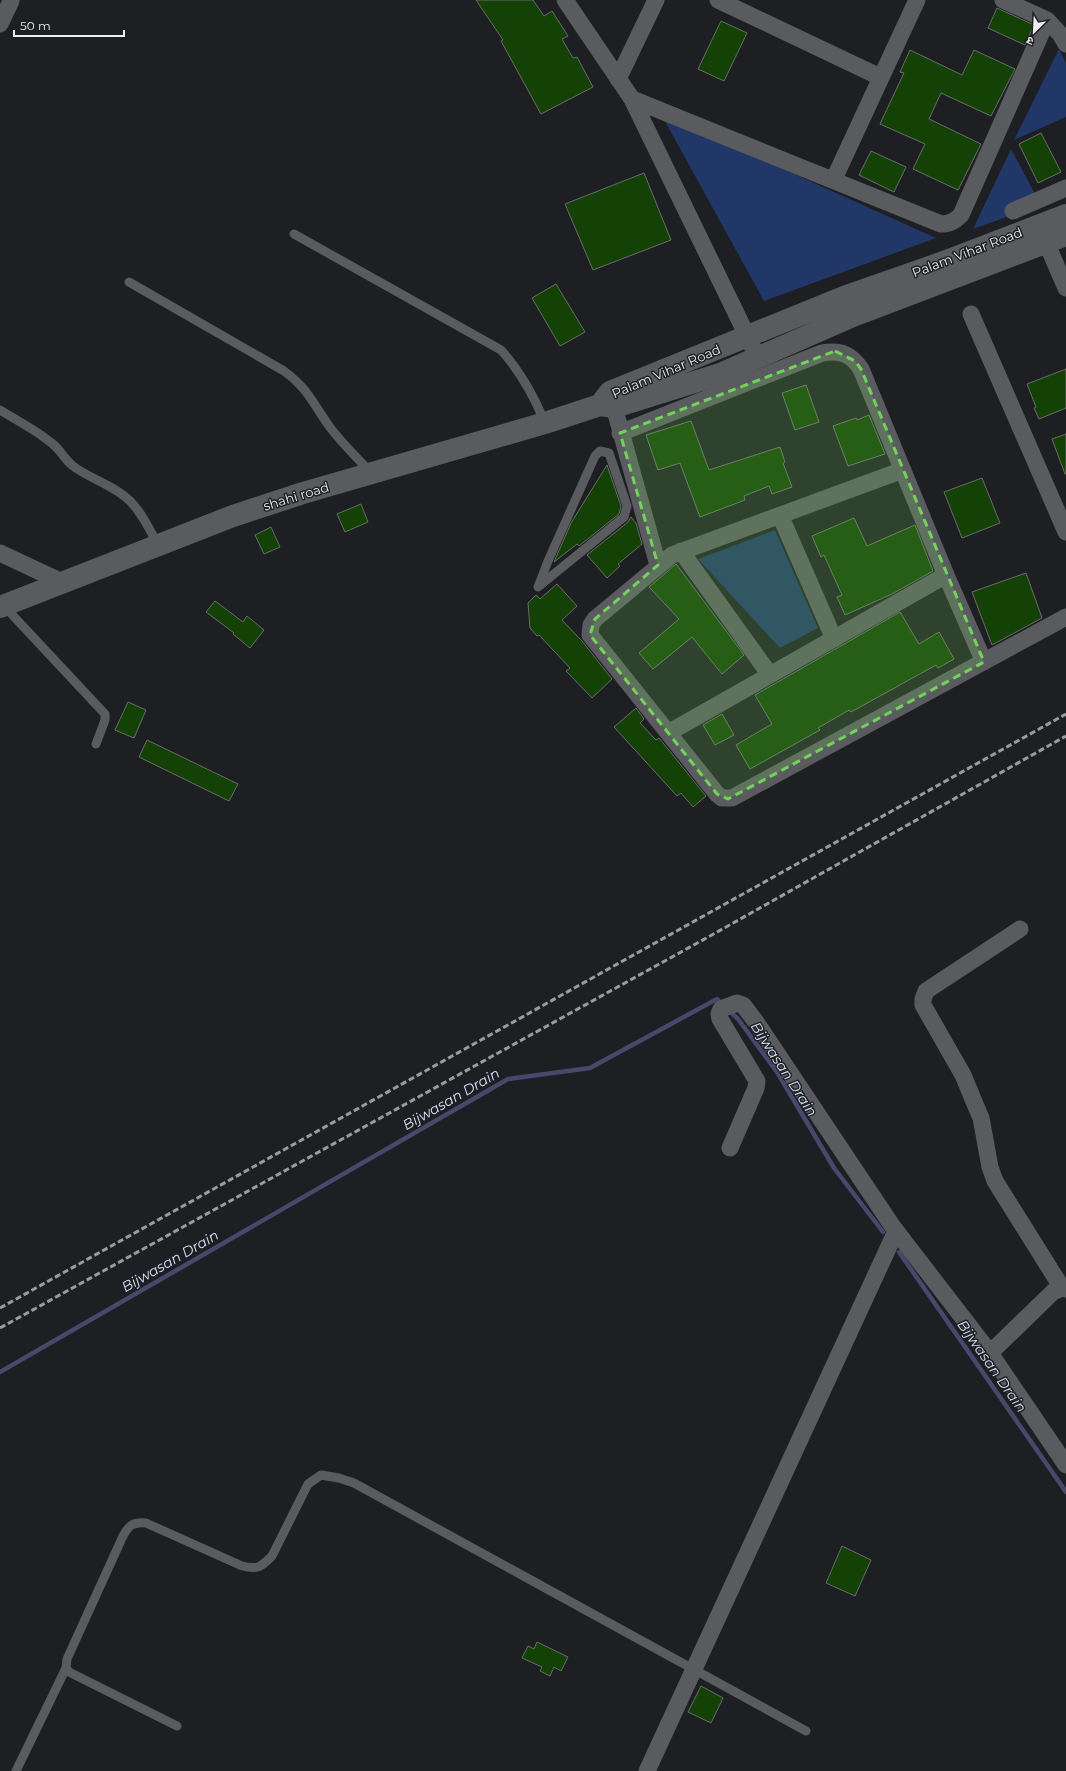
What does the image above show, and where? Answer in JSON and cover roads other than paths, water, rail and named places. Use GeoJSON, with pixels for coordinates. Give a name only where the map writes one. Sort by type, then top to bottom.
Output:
{"type":"FeatureCollection","features":[{"type":"Feature","properties":{"kind":"street"},"geometry":{"type":"LineString","coordinates":[[565,0],[632,99],[758,359]]}},
{"type":"Feature","properties":{"kind":"street"},"geometry":{"type":"LineString","coordinates":[[618,80],[656,0]]}},
{"type":"Feature","properties":{"kind":"street"},"geometry":{"type":"LineString","coordinates":[[718,0],[880,78]]}},
{"type":"Feature","properties":{"kind":"street"},"geometry":{"type":"LineString","coordinates":[[834,179],[917,0]]}},
{"type":"Feature","properties":{"kind":"street"},"geometry":{"type":"LineString","coordinates":[[1004,0],[1047,20],[1060,34],[1066,44]]}},
{"type":"Feature","properties":{"kind":"street"},"geometry":{"type":"LineString","coordinates":[[0,24],[11,1]]}},
{"type":"Feature","properties":{"kind":"street"},"geometry":{"type":"LineString","coordinates":[[632,99],[834,179],[941,224],[948,224],[956,220],[961,215],[1047,20]]}},
{"type":"Feature","properties":{"kind":"street"},"geometry":{"type":"LineString","coordinates":[[1013,210],[1066,188]]}},
{"type":"Feature","properties":{"kind":"street","name":"Palam Vihar Road"},"geometry":{"type":"LineString","coordinates":[[608,401],[748,337],[844,298],[942,263],[1066,214]]}},
{"type":"Feature","properties":{"kind":"street"},"geometry":{"type":"LineString","coordinates":[[1056,238],[1066,288]]}},
{"type":"Feature","properties":{"kind":"street","name":"Palam Vihar Road"},"geometry":{"type":"LineString","coordinates":[[608,401],[720,374],[758,359],[853,316],[1056,238]]}},
{"type":"Feature","properties":{"kind":"street"},"geometry":{"type":"LineString","coordinates":[[971,314],[1066,532]]}},
{"type":"Feature","properties":{"kind":"street"},"geometry":{"type":"LineString","coordinates":[[620,432],[822,353],[835,351],[846,354],[855,361],[861,369],[946,575],[984,662]]}},
{"type":"Feature","properties":{"kind":"street"},"geometry":{"type":"LineString","coordinates":[[608,401],[620,432],[619,460],[658,565]]}},
{"type":"Feature","properties":{"kind":"street","name":"shahi road"},"geometry":{"type":"LineString","coordinates":[[2,606],[233,516],[371,473],[545,423],[608,401]]}},
{"type":"Feature","properties":{"kind":"street"},"geometry":{"type":"LineString","coordinates":[[903,470],[672,555],[658,565],[595,619],[589,630],[590,635],[717,794],[728,799],[1066,617]]}},
{"type":"Feature","properties":{"kind":"street"},"geometry":{"type":"LineString","coordinates":[[780,515],[834,639]]}},
{"type":"Feature","properties":{"kind":"street"},"geometry":{"type":"LineString","coordinates":[[681,551],[770,675]]}},
{"type":"Feature","properties":{"kind":"street"},"geometry":{"type":"LineString","coordinates":[[0,553],[64,583]]}},
{"type":"Feature","properties":{"kind":"street"},"geometry":{"type":"LineString","coordinates":[[668,733],[946,575]]}},
{"type":"Feature","properties":{"kind":"street"},"geometry":{"type":"LineString","coordinates":[[990,1353],[1053,1292],[1064,1289],[995,1181],[990,1167],[980,1118],[975,1104],[962,1075],[923,1005],[923,999],[926,991],[1020,929]]}},
{"type":"Feature","properties":{"kind":"street"},"geometry":{"type":"LineString","coordinates":[[730,1148],[756,1088],[757,1081],[721,1023],[719,1014],[725,1007],[740,1003],[747,1011],[896,1231],[990,1353],[1066,1465]]}},
{"type":"Feature","properties":{"kind":"street"},"geometry":{"type":"LineString","coordinates":[[647,1771],[896,1231]]}},
{"type":"Feature","properties":{"kind":"lane"},"geometry":{"type":"LineString","coordinates":[[294,234],[501,350],[518,371],[534,397],[545,423]]}},
{"type":"Feature","properties":{"kind":"lane"},"geometry":{"type":"LineString","coordinates":[[129,282],[284,371],[295,379],[306,390],[328,424],[371,473]]}},
{"type":"Feature","properties":{"kind":"lane"},"geometry":{"type":"LineString","coordinates":[[0,410],[46,438],[56,446],[71,464],[82,472],[130,501],[139,512],[159,546]]}},
{"type":"Feature","properties":{"kind":"lane"},"geometry":{"type":"LineString","coordinates":[[600,451],[607,452],[619,460],[627,506],[624,517],[538,587],[548,561],[595,456],[600,451]]}},
{"type":"Feature","properties":{"kind":"lane"},"geometry":{"type":"LineString","coordinates":[[2,606],[105,714],[106,720],[96,744]]}},
{"type":"Feature","properties":{"kind":"lane"},"geometry":{"type":"LineString","coordinates":[[16,1771],[66,1668],[67,1659],[129,1526],[136,1522],[146,1523],[242,1566],[254,1569],[263,1565],[272,1556],[308,1484],[321,1476],[339,1478],[354,1483],[806,1731]]}},
{"type":"Feature","properties":{"kind":"lane"},"geometry":{"type":"LineString","coordinates":[[66,1668],[69,1672],[177,1726]]}},
{"type":"Feature","properties":{"kind":"waterway","name":"Bijwasan Drain"},"geometry":{"type":"LineString","coordinates":[[0,1372],[508,1079],[590,1068],[717,999],[723,1005]]}},
{"type":"Feature","properties":{"kind":"waterway","name":"Bijwasan Drain"},"geometry":{"type":"LineString","coordinates":[[728,1010],[738,1019],[777,1072],[834,1168],[883,1232]]}},
{"type":"Feature","properties":{"kind":"waterway","name":"Bijwasan Drain"},"geometry":{"type":"LineString","coordinates":[[899,1252],[1066,1492]]}},
{"type":"Feature","properties":{"kind":"railway"},"geometry":{"type":"LineString","coordinates":[[0,1308],[1066,714]]}},
{"type":"Feature","properties":{"kind":"railway"},"geometry":{"type":"LineString","coordinates":[[0,1328],[710,936],[1066,736]]}}]}
